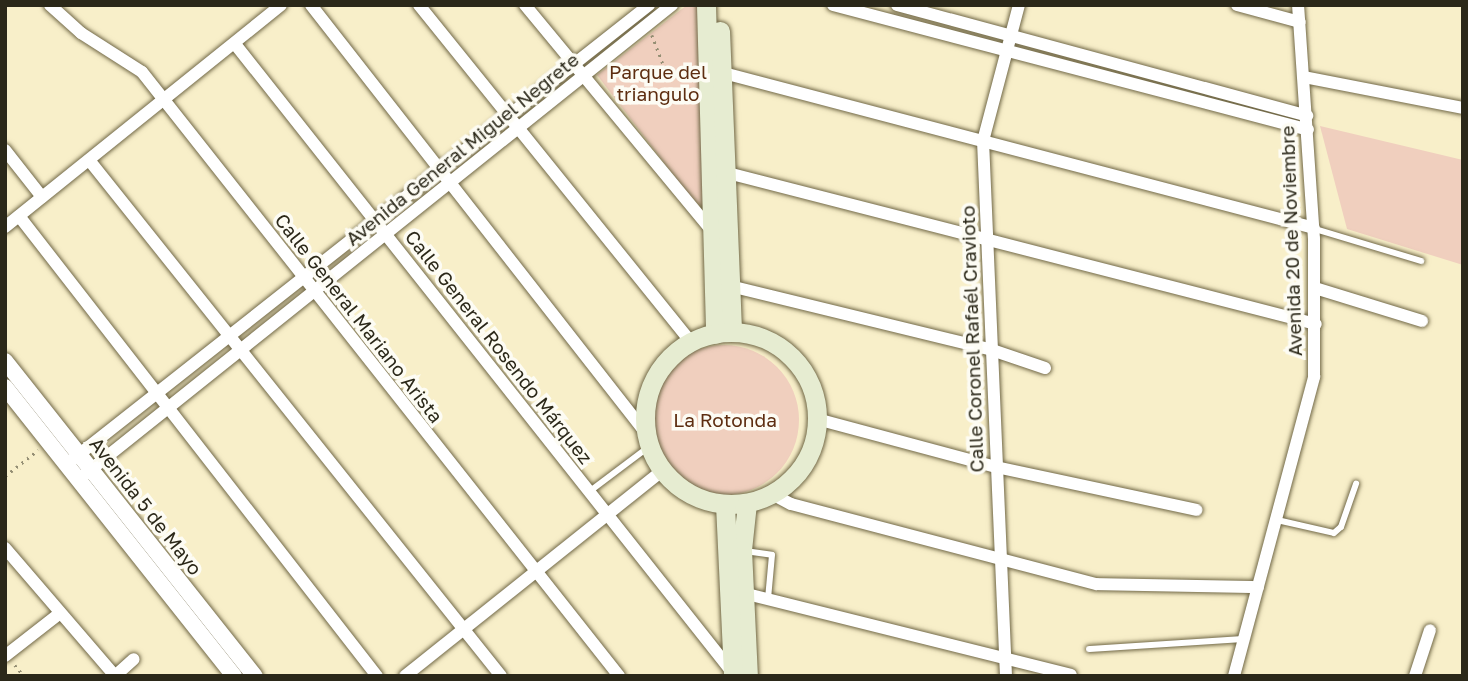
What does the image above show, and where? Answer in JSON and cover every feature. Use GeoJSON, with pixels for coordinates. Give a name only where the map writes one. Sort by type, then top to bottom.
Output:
{"type":"FeatureCollection","features":[{"type":"Feature","properties":{"kind":"main road"},"geometry":{"type":"LineString","coordinates":[[706,5],[716,71]]}},
{"type":"Feature","properties":{"kind":"main road"},"geometry":{"type":"LineString","coordinates":[[719,5],[716,71],[723,333]]}},
{"type":"Feature","properties":{"kind":"main road"},"geometry":{"type":"LineString","coordinates":[[720,237],[730,286],[723,333]]}},
{"type":"Feature","properties":{"kind":"main road"},"geometry":{"type":"LineString","coordinates":[[723,333],[764,340],[793,358],[815,397],[817,419],[809,454],[800,470],[772,494],[747,503],[725,504],[690,494],[662,471],[648,439],[649,390],[673,354],[691,342],[723,333]]}},
{"type":"Feature","properties":{"kind":"main road"},"geometry":{"type":"LineString","coordinates":[[737,591],[747,503]]}},
{"type":"Feature","properties":{"kind":"main road"},"geometry":{"type":"LineString","coordinates":[[725,504],[737,591],[738,675]]}},
{"type":"Feature","properties":{"kind":"street","name":"Calle General Mariano Arista"},"geometry":{"type":"LineString","coordinates":[[50,5],[81,33],[132,62],[619,676]]}},
{"type":"Feature","properties":{"kind":"street"},"geometry":{"type":"LineString","coordinates":[[5,227],[281,5]]}},
{"type":"Feature","properties":{"kind":"street"},"geometry":{"type":"LineString","coordinates":[[311,5],[442,168],[648,439]]}},
{"type":"Feature","properties":{"kind":"street"},"geometry":{"type":"LineString","coordinates":[[419,5],[515,129],[691,342]]}},
{"type":"Feature","properties":{"kind":"street"},"geometry":{"type":"LineString","coordinates":[[525,5],[581,77],[720,237]]}},
{"type":"Feature","properties":{"kind":"street","name":"Avenida General Miguel Negrete"},"geometry":{"type":"LineString","coordinates":[[84,474],[672,5]]}},
{"type":"Feature","properties":{"kind":"street"},"geometry":{"type":"LineString","coordinates":[[833,5],[1308,130]]}},
{"type":"Feature","properties":{"kind":"street"},"geometry":{"type":"LineString","coordinates":[[897,5],[1307,116]]}},
{"type":"Feature","properties":{"kind":"street","name":"Calle Coronel Rafaél Cravioto"},"geometry":{"type":"LineString","coordinates":[[1006,676],[983,141],[1019,5]]}},
{"type":"Feature","properties":{"kind":"street"},"geometry":{"type":"LineString","coordinates":[[1237,5],[1300,22]]}},
{"type":"Feature","properties":{"kind":"street","name":"Avenida 20 de Noviembre"},"geometry":{"type":"LineString","coordinates":[[1234,676],[1310,402],[1316,324],[1314,228],[1298,5]]}},
{"type":"Feature","properties":{"kind":"street","name":"Avenida General Miguel Negrete"},"geometry":{"type":"LineString","coordinates":[[72,459],[303,280],[641,7]]}},
{"type":"Feature","properties":{"kind":"street","name":"Calle General Rosendo Márquez"},"geometry":{"type":"LineString","coordinates":[[234,44],[588,492],[738,675]]}},
{"type":"Feature","properties":{"kind":"street"},"geometry":{"type":"LineString","coordinates":[[716,71],[1314,228]]}},
{"type":"Feature","properties":{"kind":"street"},"geometry":{"type":"LineString","coordinates":[[1304,77],[1463,108]]}},
{"type":"Feature","properties":{"kind":"street"},"geometry":{"type":"LineString","coordinates":[[5,150],[42,197]]}},
{"type":"Feature","properties":{"kind":"street"},"geometry":{"type":"LineString","coordinates":[[89,160],[500,676]]}},
{"type":"Feature","properties":{"kind":"street"},"geometry":{"type":"LineString","coordinates":[[719,171],[1316,324]]}},
{"type":"Feature","properties":{"kind":"street"},"geometry":{"type":"LineString","coordinates":[[19,216],[377,676]]}},
{"type":"Feature","properties":{"kind":"street"},"geometry":{"type":"LineString","coordinates":[[730,286],[992,351],[1045,368]]}},
{"type":"Feature","properties":{"kind":"street"},"geometry":{"type":"LineString","coordinates":[[1315,288],[1423,321]]}},
{"type":"Feature","properties":{"kind":"street","name":"Avenida 5 de Mayo"},"geometry":{"type":"LineString","coordinates":[[5,361],[11,385],[48,441],[72,459]]}},
{"type":"Feature","properties":{"kind":"street","name":"Avenida 5 de Mayo"},"geometry":{"type":"LineString","coordinates":[[11,385],[139,543],[255,676]]}},
{"type":"Feature","properties":{"kind":"street"},"geometry":{"type":"LineString","coordinates":[[817,419],[1108,494],[1196,510]]}},
{"type":"Feature","properties":{"kind":"street"},"geometry":{"type":"LineString","coordinates":[[405,676],[662,471]]}},
{"type":"Feature","properties":{"kind":"street"},"geometry":{"type":"LineString","coordinates":[[772,494],[791,504],[1114,587],[1258,587]]}},
{"type":"Feature","properties":{"kind":"street","name":"Avenida 5 de Mayo"},"geometry":{"type":"LineString","coordinates":[[139,543],[234,676]]}},
{"type":"Feature","properties":{"kind":"street"},"geometry":{"type":"LineString","coordinates":[[5,548],[116,676],[134,659]]}},
{"type":"Feature","properties":{"kind":"street"},"geometry":{"type":"LineString","coordinates":[[737,591],[1071,675]]}},
{"type":"Feature","properties":{"kind":"street"},"geometry":{"type":"LineString","coordinates":[[5,656],[60,613]]}},
{"type":"Feature","properties":{"kind":"street"},"geometry":{"type":"LineString","coordinates":[[1415,676],[1430,630]]}},
{"type":"Feature","properties":{"kind":"lane"},"geometry":{"type":"LineString","coordinates":[[1314,228],[1421,261]]}},
{"type":"Feature","properties":{"kind":"lane"},"geometry":{"type":"LineString","coordinates":[[588,492],[648,439]]}},
{"type":"Feature","properties":{"kind":"lane"},"geometry":{"type":"LineString","coordinates":[[1277,520],[1334,533],[1341,527],[1356,484]]}},
{"type":"Feature","properties":{"kind":"lane"},"geometry":{"type":"LineString","coordinates":[[742,550],[772,555],[768,599]]}},
{"type":"Feature","properties":{"kind":"lane"},"geometry":{"type":"LineString","coordinates":[[1089,649],[1244,639]]}},
{"type":"Feature","properties":{"kind":"path"},"geometry":{"type":"LineString","coordinates":[[649,24],[665,69],[716,71]]}},
{"type":"Feature","properties":{"kind":"path"},"geometry":{"type":"LineString","coordinates":[[5,476],[48,441]]}},
{"type":"Feature","properties":{"kind":"green space","name":"Parque del triangulo"},"geometry":{"type":"Polygon","coordinates":[[[687,5],[699,5],[708,211],[692,199],[597,75],[687,5]]]}},
{"type":"Feature","properties":{"kind":"green space"},"geometry":{"type":"Polygon","coordinates":[[[1320,126],[1463,160],[1463,265],[1347,229],[1320,126]]]}},
{"type":"Feature","properties":{"kind":"green space","name":"La Rotonda"},"geometry":{"type":"Polygon","coordinates":[[[724,345],[753,350],[777,367],[794,391],[799,420],[794,449],[777,473],[753,490],[724,495],[695,490],[671,473],[654,449],[649,420],[654,391],[671,367],[695,350],[724,345]]]}}]}
